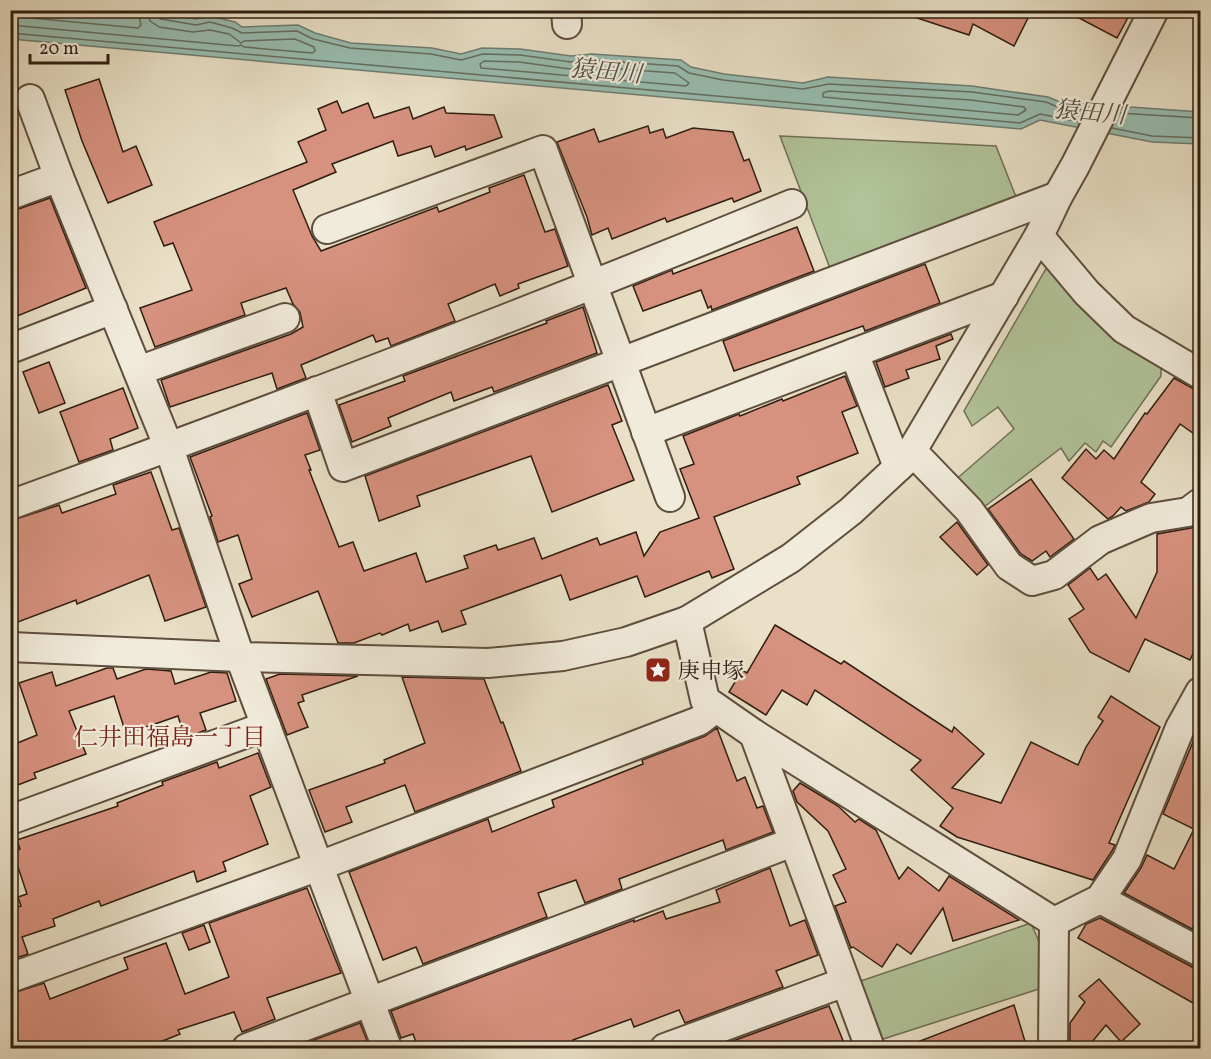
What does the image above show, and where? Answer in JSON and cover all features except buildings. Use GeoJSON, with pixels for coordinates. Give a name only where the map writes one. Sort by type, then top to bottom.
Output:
{"type":"FeatureCollection","features":[{"type":"Feature","properties":{"kind":"street"},"geometry":{"type":"LineString","coordinates":[[10,647],[240,657],[488,663],[563,656],[626,642],[687,621],[791,558],[851,512],[905,459],[1039,236],[1154,10]]}},
{"type":"Feature","properties":{"kind":"street"},"geometry":{"type":"LineString","coordinates":[[30,99],[59,177],[169,448],[240,657],[387,1048]]}},
{"type":"Feature","properties":{"kind":"street"},"geometry":{"type":"LineString","coordinates":[[327,229],[543,150],[670,497]]}},
{"type":"Feature","properties":{"kind":"street"},"geometry":{"type":"LineString","coordinates":[[10,195],[59,177]]}},
{"type":"Feature","properties":{"kind":"street"},"geometry":{"type":"LineString","coordinates":[[317,391],[344,467],[1058,196]]}},
{"type":"Feature","properties":{"kind":"street"},"geometry":{"type":"LineString","coordinates":[[10,505],[169,448],[593,285],[792,204]]}},
{"type":"Feature","properties":{"kind":"street"},"geometry":{"type":"LineString","coordinates":[[1039,236],[1087,293],[1124,329],[1200,374]]}},
{"type":"Feature","properties":{"kind":"street"},"geometry":{"type":"LineString","coordinates":[[646,432],[1004,296]]}},
{"type":"Feature","properties":{"kind":"street"},"geometry":{"type":"LineString","coordinates":[[10,349],[113,309]]}},
{"type":"Feature","properties":{"kind":"street"},"geometry":{"type":"LineString","coordinates":[[138,371],[285,318]]}},
{"type":"Feature","properties":{"kind":"street"},"geometry":{"type":"LineString","coordinates":[[854,352],[905,459],[969,510],[1009,566],[1032,581],[1054,575],[1100,540],[1151,518],[1188,512],[1200,503]]}},
{"type":"Feature","properties":{"kind":"street"},"geometry":{"type":"LineString","coordinates":[[687,621],[705,700],[754,734],[1054,922]]}},
{"type":"Feature","properties":{"kind":"street"},"geometry":{"type":"LineString","coordinates":[[1054,922],[1100,899],[1127,859],[1190,734],[1200,692]]}},
{"type":"Feature","properties":{"kind":"street"},"geometry":{"type":"LineString","coordinates":[[10,978],[318,866],[699,721],[716,708]]}},
{"type":"Feature","properties":{"kind":"street"},"geometry":{"type":"LineString","coordinates":[[10,820],[266,726]]}},
{"type":"Feature","properties":{"kind":"street"},"geometry":{"type":"LineString","coordinates":[[754,734],[870,1048]]}},
{"type":"Feature","properties":{"kind":"street"},"geometry":{"type":"LineString","coordinates":[[247,1048],[793,842]]}},
{"type":"Feature","properties":{"kind":"street"},"geometry":{"type":"LineString","coordinates":[[1100,899],[1200,952]]}},
{"type":"Feature","properties":{"kind":"street"},"geometry":{"type":"LineString","coordinates":[[1053,1048],[1054,922]]}},
{"type":"Feature","properties":{"kind":"street"},"geometry":{"type":"LineString","coordinates":[[665,1048],[845,982]]}},
{"type":"Feature","properties":{"kind":"green space"},"geometry":{"type":"Polygon","coordinates":[[[780,136],[996,146],[1018,202],[831,271],[780,136]]]}},
{"type":"Feature","properties":{"kind":"green space"},"geometry":{"type":"Polygon","coordinates":[[[1051,260],[1161,362],[1161,376],[1111,447],[1103,441],[1096,452],[1085,443],[1069,461],[1061,448],[980,510],[953,482],[1014,429],[998,407],[972,426],[964,411],[1051,260]]]}},
{"type":"Feature","properties":{"kind":"green space"},"geometry":{"type":"Polygon","coordinates":[[[1031,923],[1042,949],[1042,988],[877,1041],[855,983],[1031,923]]]}},
{"type":"Feature","properties":{"kind":"water","name":"猿田川"},"geometry":{"type":"Polygon","coordinates":[[[10,11],[144,11],[196,19],[210,16],[235,22],[242,27],[298,25],[315,33],[351,43],[432,48],[461,54],[482,48],[520,49],[571,56],[592,54],[681,60],[691,67],[724,74],[803,83],[828,77],[972,86],[1048,97],[1060,102],[1200,112],[1200,144],[1152,142],[1040,120],[1021,129],[11,39],[10,11]]]}},
{"type":"Feature","properties":{"kind":"place","name":"庚申塚"},"geometry":{"type":"Point","coordinates":[658,670]}},
{"type":"Feature","properties":{"kind":"district","name":"仁井田福島一丁目"},"geometry":{"type":"Point","coordinates":[170,737]}}]}
